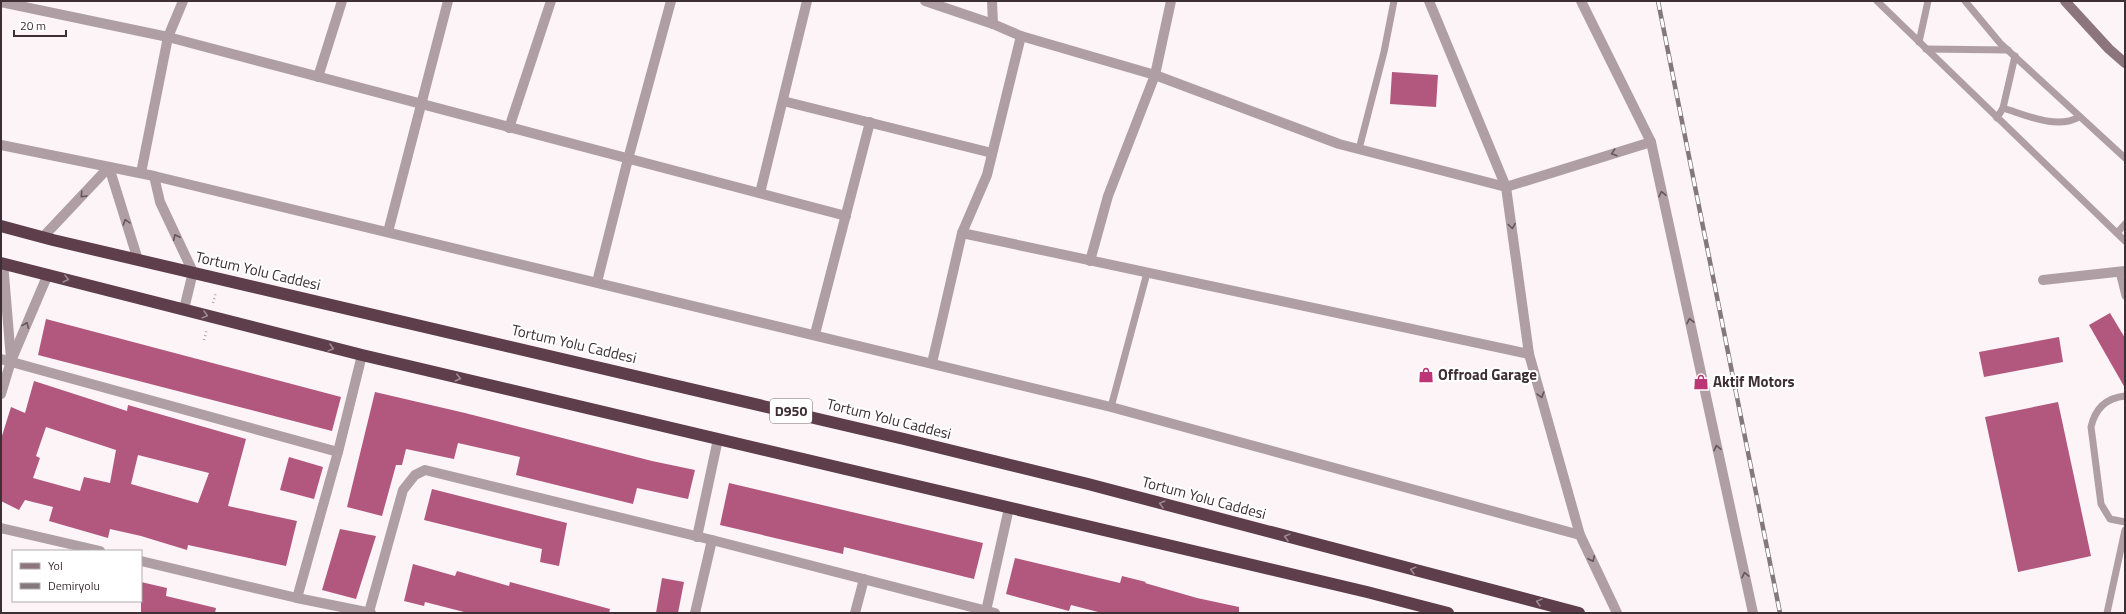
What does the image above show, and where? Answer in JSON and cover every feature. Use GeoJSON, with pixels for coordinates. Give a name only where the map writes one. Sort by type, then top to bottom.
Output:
{"type":"FeatureCollection","features":[{"type":"Feature","properties":{"kind":"highway","name":"Tortum Yolu Caddesi"},"geometry":{"type":"LineString","coordinates":[[1,226],[138,260],[904,439],[1088,484],[1578,613]]}},
{"type":"Feature","properties":{"kind":"highway"},"geometry":{"type":"LineString","coordinates":[[2,263],[362,355],[1367,592],[1448,613]]}},
{"type":"Feature","properties":{"kind":"street"},"geometry":{"type":"LineString","coordinates":[[141,173],[168,37],[184,1]]}},
{"type":"Feature","properties":{"kind":"street"},"geometry":{"type":"LineString","coordinates":[[318,78],[342,1]]}},
{"type":"Feature","properties":{"kind":"street"},"geometry":{"type":"LineString","coordinates":[[388,232],[448,1]]}},
{"type":"Feature","properties":{"kind":"street"},"geometry":{"type":"LineString","coordinates":[[509,128],[551,1]]}},
{"type":"Feature","properties":{"kind":"street"},"geometry":{"type":"LineString","coordinates":[[597,282],[671,1]]}},
{"type":"Feature","properties":{"kind":"street"},"geometry":{"type":"LineString","coordinates":[[760,193],[807,1]]}},
{"type":"Feature","properties":{"kind":"street"},"geometry":{"type":"LineString","coordinates":[[925,1],[993,24],[1021,36],[1155,75],[1339,144],[1506,187],[1651,142]]}},
{"type":"Feature","properties":{"kind":"street"},"geometry":{"type":"LineString","coordinates":[[992,1],[993,24]]}},
{"type":"Feature","properties":{"kind":"street"},"geometry":{"type":"LineString","coordinates":[[1090,261],[1108,196],[1155,75],[1171,1]]}},
{"type":"Feature","properties":{"kind":"street"},"geometry":{"type":"LineString","coordinates":[[1429,1],[1506,187],[1529,354],[1580,535],[1617,613]]}},
{"type":"Feature","properties":{"kind":"street"},"geometry":{"type":"LineString","coordinates":[[1581,1],[1651,142],[1753,613]]}},
{"type":"Feature","properties":{"kind":"street"},"geometry":{"type":"LineString","coordinates":[[2065,1],[2109,49],[2125,63]]}},
{"type":"Feature","properties":{"kind":"street"},"geometry":{"type":"LineString","coordinates":[[1,2],[168,37],[628,160],[846,216]]}},
{"type":"Feature","properties":{"kind":"street"},"geometry":{"type":"LineString","coordinates":[[932,363],[962,233],[987,175],[1021,36]]}},
{"type":"Feature","properties":{"kind":"street"},"geometry":{"type":"LineString","coordinates":[[782,101],[992,153]]}},
{"type":"Feature","properties":{"kind":"street"},"geometry":{"type":"LineString","coordinates":[[815,334],[870,122]]}},
{"type":"Feature","properties":{"kind":"street"},"geometry":{"type":"LineString","coordinates":[[1,145],[154,176],[815,334],[1111,407],[1580,535]]}},
{"type":"Feature","properties":{"kind":"street"},"geometry":{"type":"LineString","coordinates":[[43,237],[109,167]]}},
{"type":"Feature","properties":{"kind":"street"},"geometry":{"type":"LineString","coordinates":[[109,167],[138,260]]}},
{"type":"Feature","properties":{"kind":"street"},"geometry":{"type":"LineString","coordinates":[[154,176],[160,202],[193,272],[184,309]]}},
{"type":"Feature","properties":{"kind":"street"},"geometry":{"type":"LineString","coordinates":[[962,233],[1529,354]]}},
{"type":"Feature","properties":{"kind":"street"},"geometry":{"type":"LineString","coordinates":[[1,394],[6,360],[2,263]]}},
{"type":"Feature","properties":{"kind":"street"},"geometry":{"type":"LineString","coordinates":[[2043,280],[2122,272]]}},
{"type":"Feature","properties":{"kind":"street"},"geometry":{"type":"LineString","coordinates":[[6,360],[48,274]]}},
{"type":"Feature","properties":{"kind":"street"},"geometry":{"type":"LineString","coordinates":[[297,598],[338,452],[362,355]]}},
{"type":"Feature","properties":{"kind":"street"},"geometry":{"type":"LineString","coordinates":[[6,360],[338,452]]}},
{"type":"Feature","properties":{"kind":"street"},"geometry":{"type":"LineString","coordinates":[[697,537],[718,439]]}},
{"type":"Feature","properties":{"kind":"street"},"geometry":{"type":"LineString","coordinates":[[142,561],[297,598],[370,613],[403,490],[415,475],[425,470],[712,540],[991,612],[1009,508]]}},
{"type":"Feature","properties":{"kind":"street"},"geometry":{"type":"LineString","coordinates":[[1,528],[96,550]]}},
{"type":"Feature","properties":{"kind":"street"},"geometry":{"type":"LineString","coordinates":[[695,613],[712,540]]}},
{"type":"Feature","properties":{"kind":"street"},"geometry":{"type":"LineString","coordinates":[[855,613],[864,579]]}},
{"type":"Feature","properties":{"kind":"lane"},"geometry":{"type":"LineString","coordinates":[[1359,149],[1384,52],[1394,1]]}},
{"type":"Feature","properties":{"kind":"lane"},"geometry":{"type":"LineString","coordinates":[[1877,1],[2125,241]]}},
{"type":"Feature","properties":{"kind":"lane"},"geometry":{"type":"LineString","coordinates":[[1919,42],[1928,1]]}},
{"type":"Feature","properties":{"kind":"lane"},"geometry":{"type":"LineString","coordinates":[[1965,1],[1987,28],[2008,50],[2125,158]]}},
{"type":"Feature","properties":{"kind":"lane"},"geometry":{"type":"LineString","coordinates":[[1926,49],[2008,50]]}},
{"type":"Feature","properties":{"kind":"lane"},"geometry":{"type":"LineString","coordinates":[[1997,118],[2003,108],[2015,56]]}},
{"type":"Feature","properties":{"kind":"lane"},"geometry":{"type":"LineString","coordinates":[[2003,108],[2056,122],[2070,122],[2079,117]]}},
{"type":"Feature","properties":{"kind":"lane"},"geometry":{"type":"LineString","coordinates":[[2117,233],[2125,224]]}},
{"type":"Feature","properties":{"kind":"lane"},"geometry":{"type":"LineString","coordinates":[[2122,272],[2125,296]]}},
{"type":"Feature","properties":{"kind":"lane"},"geometry":{"type":"LineString","coordinates":[[1111,407],[1147,273]]}},
{"type":"Feature","properties":{"kind":"lane"},"geometry":{"type":"LineString","coordinates":[[2125,396],[2117,397],[2103,404],[2093,418],[2091,427],[2101,504],[2110,519],[2125,522]]}},
{"type":"Feature","properties":{"kind":"lane"},"geometry":{"type":"LineString","coordinates":[[2107,613],[2125,530]]}},
{"type":"Feature","properties":{"kind":"path"},"geometry":{"type":"LineString","coordinates":[[204,340],[224,258]]}},
{"type":"Feature","properties":{"kind":"building"},"geometry":{"type":"Polygon","coordinates":[[[1392,72],[1438,75],[1436,107],[1390,104],[1392,72]]]}},
{"type":"Feature","properties":{"kind":"building"},"geometry":{"type":"Polygon","coordinates":[[[2110,313],[2125,338],[2125,388],[2089,325],[2110,313]]]}},
{"type":"Feature","properties":{"kind":"building"},"geometry":{"type":"Polygon","coordinates":[[[46,319],[341,397],[332,431],[38,355],[46,319]]]}},
{"type":"Feature","properties":{"kind":"building"},"geometry":{"type":"Polygon","coordinates":[[[2059,337],[2063,362],[1984,377],[1979,352],[2059,337]]]}},
{"type":"Feature","properties":{"kind":"building"},"geometry":{"type":"Polygon","coordinates":[[[34,381],[127,411],[128,405],[246,439],[228,506],[297,521],[286,566],[188,545],[187,550],[141,536],[110,529],[108,538],[49,521],[53,507],[25,500],[19,510],[1,501],[1,439],[11,407],[25,413],[34,381]],[[46,427],[36,456],[40,458],[33,478],[80,491],[84,477],[110,483],[116,450],[46,427]],[[138,455],[131,484],[198,503],[209,473],[138,455]]]}},
{"type":"Feature","properties":{"kind":"building"},"geometry":{"type":"Polygon","coordinates":[[[375,392],[465,413],[652,461],[695,470],[688,499],[637,488],[633,504],[516,475],[520,457],[458,443],[454,459],[406,449],[402,465],[396,465],[382,516],[347,507],[375,392]]]}},
{"type":"Feature","properties":{"kind":"building"},"geometry":{"type":"Polygon","coordinates":[[[2058,402],[2091,556],[2018,572],[1985,417],[2058,402]]]}},
{"type":"Feature","properties":{"kind":"building"},"geometry":{"type":"Polygon","coordinates":[[[289,457],[323,467],[314,499],[280,490],[289,457]]]}},
{"type":"Feature","properties":{"kind":"building"},"geometry":{"type":"Polygon","coordinates":[[[729,483],[983,543],[974,579],[844,547],[843,554],[720,525],[729,483]]]}},
{"type":"Feature","properties":{"kind":"building"},"geometry":{"type":"Polygon","coordinates":[[[432,489],[567,523],[559,566],[540,562],[542,549],[424,520],[432,489]]]}},
{"type":"Feature","properties":{"kind":"building"},"geometry":{"type":"Polygon","coordinates":[[[340,529],[376,536],[356,599],[322,590],[340,529]]]}},
{"type":"Feature","properties":{"kind":"building"},"geometry":{"type":"Polygon","coordinates":[[[1015,558],[1120,583],[1122,576],[1197,598],[1239,607],[1239,613],[1102,613],[1071,605],[1069,611],[1006,594],[1015,558]]]}},
{"type":"Feature","properties":{"kind":"building"},"geometry":{"type":"Polygon","coordinates":[[[413,564],[455,576],[457,571],[509,586],[510,582],[610,609],[609,613],[468,613],[425,602],[424,606],[404,601],[413,564]]]}},
{"type":"Feature","properties":{"kind":"building"},"geometry":{"type":"Polygon","coordinates":[[[662,578],[684,582],[678,613],[656,613],[662,578]]]}},
{"type":"Feature","properties":{"kind":"building"},"geometry":{"type":"Polygon","coordinates":[[[142,582],[167,588],[166,596],[216,608],[215,613],[141,613],[142,582]]]}},
{"type":"Feature","properties":{"kind":"railway"},"geometry":{"type":"LineString","coordinates":[[1658,1],[1780,613]]}},
{"type":"Feature","properties":{"kind":"place","name":"Offroad Garage"},"geometry":{"type":"Point","coordinates":[1426,375]}},
{"type":"Feature","properties":{"kind":"place","name":"Aktif Motors"},"geometry":{"type":"Point","coordinates":[1701,382]}}]}
